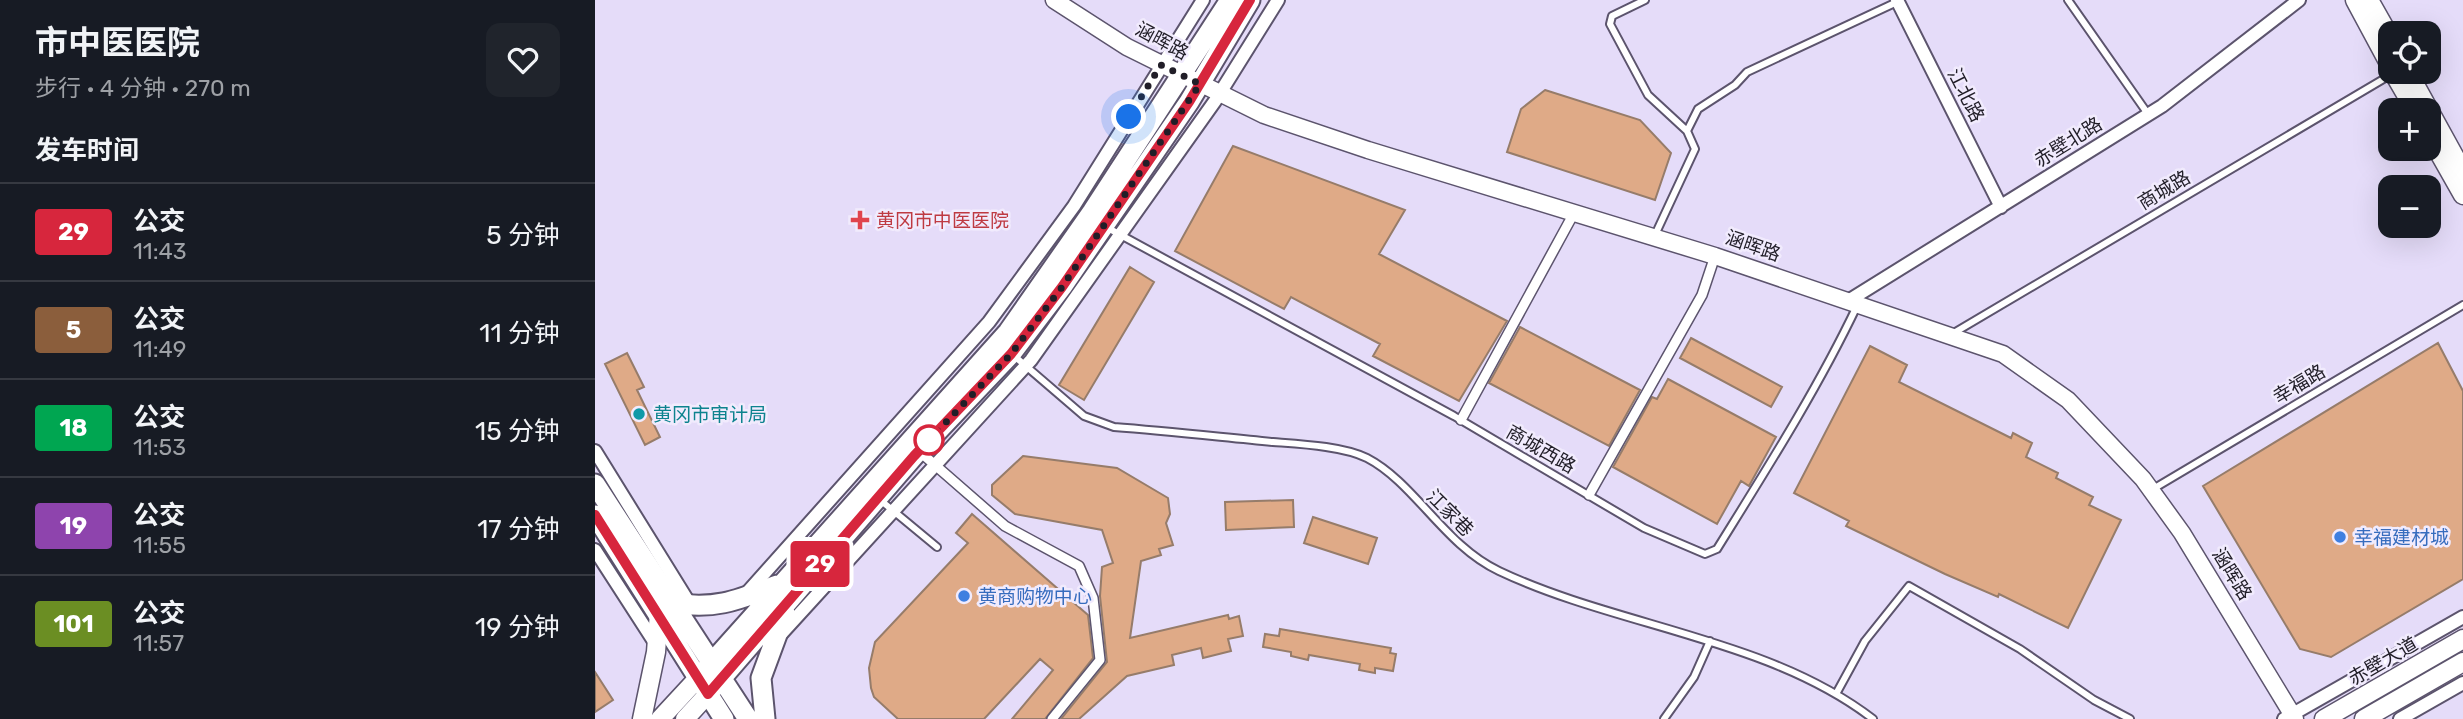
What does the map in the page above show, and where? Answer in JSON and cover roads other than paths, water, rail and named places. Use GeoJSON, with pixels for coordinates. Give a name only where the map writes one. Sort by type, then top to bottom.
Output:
{"type":"FeatureCollection","features":[{"type":"Feature","properties":{"kind":"main road"},"geometry":{"type":"LineString","coordinates":[[660,719],[703,686],[1008,332],[1092,212],[1230,0]]}},
{"type":"Feature","properties":{"kind":"main road"},"geometry":{"type":"LineString","coordinates":[[765,719],[761,678],[787,589],[877,498],[919,451],[1019,360],[1062,287],[1200,84],[1250,0]]}},
{"type":"Feature","properties":{"kind":"main road"},"geometry":{"type":"LineString","coordinates":[[2355,0],[2378,44]]}},
{"type":"Feature","properties":{"kind":"main road"},"geometry":{"type":"LineString","coordinates":[[2369,0],[2381,21]]}},
{"type":"Feature","properties":{"kind":"main road"},"geometry":{"type":"LineString","coordinates":[[2415,84],[2463,172]]}},
{"type":"Feature","properties":{"kind":"main road"},"geometry":{"type":"LineString","coordinates":[[2441,156],[2463,195]]}},
{"type":"Feature","properties":{"kind":"main road"},"geometry":{"type":"LineString","coordinates":[[595,484],[748,719]]}},
{"type":"Feature","properties":{"kind":"main road"},"geometry":{"type":"LineString","coordinates":[[595,515],[674,607],[703,686],[724,719]]}},
{"type":"Feature","properties":{"kind":"main road"},"geometry":{"type":"LineString","coordinates":[[674,607],[703,608],[787,589]]}},
{"type":"Feature","properties":{"kind":"main road"},"geometry":{"type":"LineString","coordinates":[[642,719],[657,646],[674,607]]}},
{"type":"Feature","properties":{"kind":"main road","name":"赤壁大道"},"geometry":{"type":"LineString","coordinates":[[2324,719],[2463,639]]}},
{"type":"Feature","properties":{"kind":"main road"},"geometry":{"type":"LineString","coordinates":[[2364,719],[2463,662]]}},
{"type":"Feature","properties":{"kind":"main road"},"geometry":{"type":"LineString","coordinates":[[685,719],[703,686]]}},
{"type":"Feature","properties":{"kind":"street","name":"涵晖路"},"geometry":{"type":"LineString","coordinates":[[1054,0],[1127,47],[1264,115],[1715,256],[2003,354],[2057,391],[2106,436],[2151,490],[2182,533],[2291,717]]}},
{"type":"Feature","properties":{"kind":"street"},"geometry":{"type":"LineString","coordinates":[[742,598],[989,322],[1074,206],[1203,0]]}},
{"type":"Feature","properties":{"kind":"street"},"geometry":{"type":"LineString","coordinates":[[772,643],[935,465],[1122,236],[1220,94],[1278,0]]}},
{"type":"Feature","properties":{"kind":"street","name":"赤壁北路"},"geometry":{"type":"LineString","coordinates":[[1853,303],[2148,114],[2299,0]]}},
{"type":"Feature","properties":{"kind":"street","name":"江北路"},"geometry":{"type":"LineString","coordinates":[[1897,1],[2001,207]]}},
{"type":"Feature","properties":{"kind":"street"},"geometry":{"type":"LineString","coordinates":[[1461,421],[1574,213]]}},
{"type":"Feature","properties":{"kind":"street"},"geometry":{"type":"LineString","coordinates":[[1589,495],[1703,295],[1715,256]]}},
{"type":"Feature","properties":{"kind":"street"},"geometry":{"type":"LineString","coordinates":[[595,450],[674,607]]}},
{"type":"Feature","properties":{"kind":"street"},"geometry":{"type":"LineString","coordinates":[[919,451],[1005,526],[1079,566],[1093,598],[1100,660],[1052,719]]}},
{"type":"Feature","properties":{"kind":"street"},"geometry":{"type":"LineString","coordinates":[[595,550],[657,646]]}},
{"type":"Feature","properties":{"kind":"street"},"geometry":{"type":"LineString","coordinates":[[2291,717],[2463,617]]}},
{"type":"Feature","properties":{"kind":"street"},"geometry":{"type":"LineString","coordinates":[[2400,719],[2463,682]]}},
{"type":"Feature","properties":{"kind":"lane"},"geometry":{"type":"LineString","coordinates":[[1645,0],[1612,16],[1611,24],[1648,95],[1687,131],[1695,149],[1654,237]]}},
{"type":"Feature","properties":{"kind":"lane"},"geometry":{"type":"LineString","coordinates":[[2069,0],[2148,114]]}},
{"type":"Feature","properties":{"kind":"lane"},"geometry":{"type":"LineString","coordinates":[[1687,131],[1698,109],[1735,85],[1747,72],[1897,1]]}},
{"type":"Feature","properties":{"kind":"lane","name":"商城路"},"geometry":{"type":"LineString","coordinates":[[1951,335],[2378,79]]}},
{"type":"Feature","properties":{"kind":"lane","name":"商城西路"},"geometry":{"type":"LineString","coordinates":[[1104,226],[1461,421],[1644,528],[1705,554],[1717,549],[1841,341],[1853,303]]}},
{"type":"Feature","properties":{"kind":"lane","name":"幸福路"},"geometry":{"type":"LineString","coordinates":[[2151,490],[2463,305]]}},
{"type":"Feature","properties":{"kind":"lane","name":"江家巷"},"geometry":{"type":"LineString","coordinates":[[1019,360],[1084,416],[1114,427],[1315,446],[1366,457],[1389,474],[1464,549],[1499,571],[1595,606],[1710,640],[1836,694],[1873,719]]}},
{"type":"Feature","properties":{"kind":"lane"},"geometry":{"type":"LineString","coordinates":[[877,498],[937,547]]}},
{"type":"Feature","properties":{"kind":"lane"},"geometry":{"type":"LineString","coordinates":[[1836,694],[1865,641],[1909,586],[2021,649],[2094,700],[2130,719]]}},
{"type":"Feature","properties":{"kind":"lane"},"geometry":{"type":"LineString","coordinates":[[1664,719],[1694,677],[1710,640]]}},
{"type":"Feature","properties":{"kind":"place","name":"黄冈市中医医院"},"geometry":{"type":"Point","coordinates":[860,220]}},
{"type":"Feature","properties":{"kind":"place","name":"黄冈市审计局"},"geometry":{"type":"Point","coordinates":[639,414]}},
{"type":"Feature","properties":{"kind":"place","name":"幸福建材城"},"geometry":{"type":"Point","coordinates":[2340,537]}},
{"type":"Feature","properties":{"kind":"place","name":"黄商购物中心"},"geometry":{"type":"Point","coordinates":[964,596]}}]}
